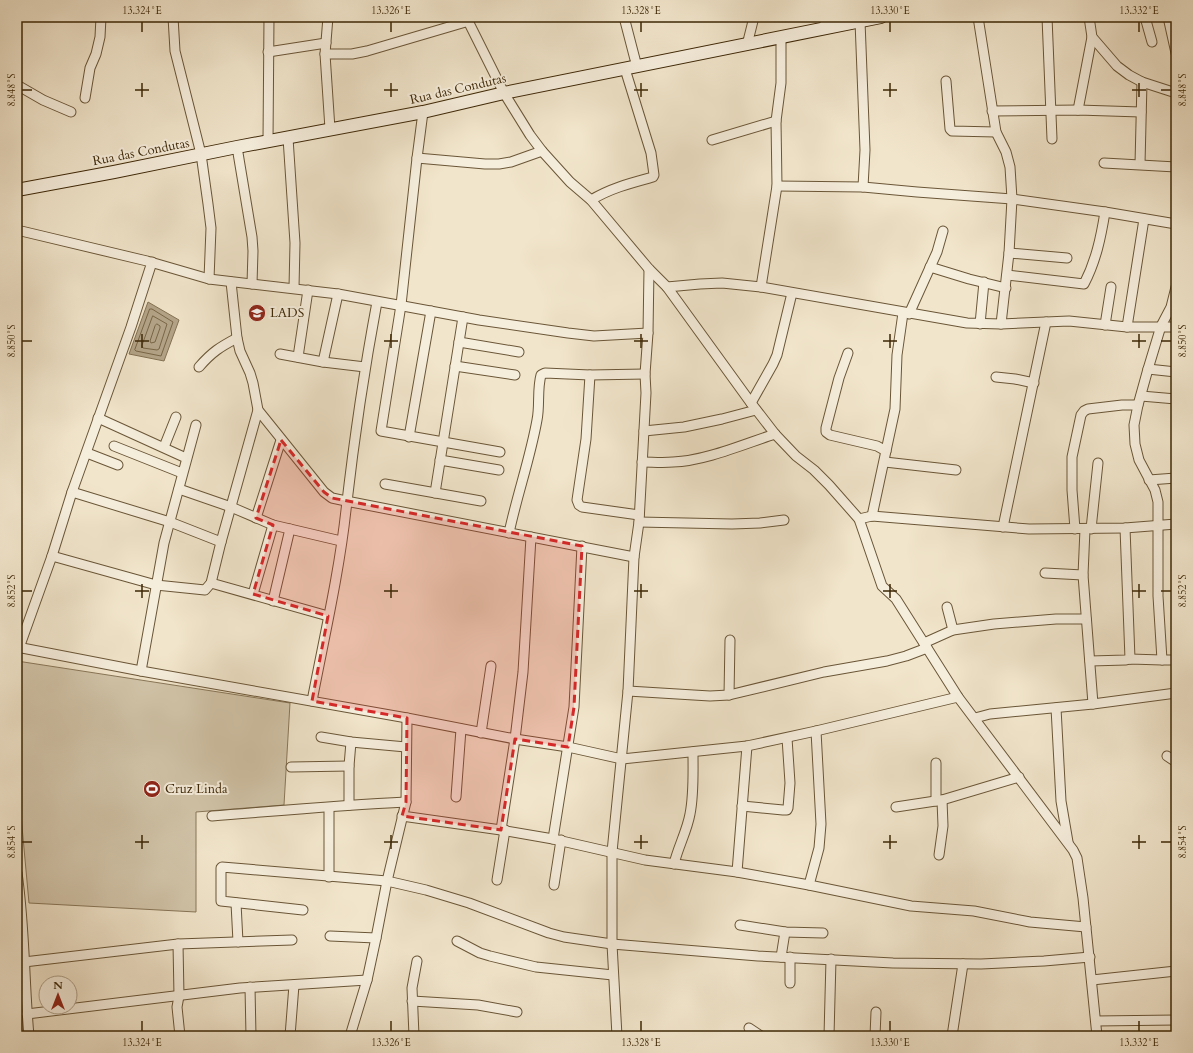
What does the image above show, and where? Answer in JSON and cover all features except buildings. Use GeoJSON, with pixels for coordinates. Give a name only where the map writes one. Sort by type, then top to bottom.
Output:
{"type":"FeatureCollection","features":[{"type":"Feature","properties":{"kind":"street"},"geometry":{"type":"LineString","coordinates":[[85,98],[90,68],[96,54],[100,37],[100,17]]}},
{"type":"Feature","properties":{"kind":"street"},"geometry":{"type":"LineString","coordinates":[[173,17],[178,66],[201,154],[210,228],[208,279]]}},
{"type":"Feature","properties":{"kind":"street"},"geometry":{"type":"LineString","coordinates":[[268,141],[269,17]]}},
{"type":"Feature","properties":{"kind":"street"},"geometry":{"type":"LineString","coordinates":[[328,17],[325,54],[330,129]]}},
{"type":"Feature","properties":{"kind":"street"},"geometry":{"type":"LineString","coordinates":[[591,200],[603,193],[653,177],[654,175],[651,153],[631,68],[624,17]]}},
{"type":"Feature","properties":{"kind":"street"},"geometry":{"type":"LineString","coordinates":[[747,45],[754,17]]}},
{"type":"Feature","properties":{"kind":"street","name":"Rua das Condutas"},"geometry":{"type":"LineString","coordinates":[[17,190],[423,112],[504,93],[747,45],[781,37],[825,23],[860,21],[881,17]]}},
{"type":"Feature","properties":{"kind":"street"},"geometry":{"type":"LineString","coordinates":[[978,17],[992,111],[996,132],[1008,160],[1012,198],[1006,288],[1001,324]]}},
{"type":"Feature","properties":{"kind":"street"},"geometry":{"type":"LineString","coordinates":[[1047,17],[1052,139]]}},
{"type":"Feature","properties":{"kind":"street"},"geometry":{"type":"LineString","coordinates":[[1078,110],[1092,37],[1089,17]]}},
{"type":"Feature","properties":{"kind":"street"},"geometry":{"type":"LineString","coordinates":[[1145,17],[1152,42]]}},
{"type":"Feature","properties":{"kind":"street"},"geometry":{"type":"LineString","coordinates":[[1168,17],[1176,53]]}},
{"type":"Feature","properties":{"kind":"street"},"geometry":{"type":"LineString","coordinates":[[325,54],[352,54],[367,51],[467,19],[504,93],[530,135],[542,151],[570,182],[591,200],[649,269],[667,287],[775,434],[796,456],[814,470],[829,485],[859,519],[882,586],[896,599],[958,697],[1019,777],[1077,858],[1090,958],[1097,1036]]}},
{"type":"Feature","properties":{"kind":"street"},"geometry":{"type":"LineString","coordinates":[[860,21],[865,150],[863,187]]}},
{"type":"Feature","properties":{"kind":"street"},"geometry":{"type":"LineString","coordinates":[[761,287],[777,186],[776,121],[781,83],[781,37]]}},
{"type":"Feature","properties":{"kind":"street"},"geometry":{"type":"LineString","coordinates":[[1092,37],[1117,66],[1129,75],[1142,82],[1176,93]]}},
{"type":"Feature","properties":{"kind":"street"},"geometry":{"type":"LineString","coordinates":[[268,52],[326,43]]}},
{"type":"Feature","properties":{"kind":"street"},"geometry":{"type":"LineString","coordinates":[[946,81],[950,129],[952,131],[996,132]]}},
{"type":"Feature","properties":{"kind":"street"},"geometry":{"type":"LineString","coordinates":[[1140,164],[1142,82]]}},
{"type":"Feature","properties":{"kind":"street"},"geometry":{"type":"LineString","coordinates":[[17,85],[43,100],[71,112]]}},
{"type":"Feature","properties":{"kind":"street"},"geometry":{"type":"LineString","coordinates":[[992,111],[1078,110],[1141,112]]}},
{"type":"Feature","properties":{"kind":"street"},"geometry":{"type":"LineString","coordinates":[[423,112],[400,305],[380,429],[383,432],[409,437],[500,452]]}},
{"type":"Feature","properties":{"kind":"street"},"geometry":{"type":"LineString","coordinates":[[712,140],[776,121]]}},
{"type":"Feature","properties":{"kind":"street"},"geometry":{"type":"LineString","coordinates":[[288,138],[295,243],[294,288]]}},
{"type":"Feature","properties":{"kind":"street"},"geometry":{"type":"LineString","coordinates":[[237,147],[252,237],[252,284]]}},
{"type":"Feature","properties":{"kind":"street"},"geometry":{"type":"LineString","coordinates":[[417,158],[499,164],[511,162],[542,151]]}},
{"type":"Feature","properties":{"kind":"street"},"geometry":{"type":"LineString","coordinates":[[1104,163],[1176,167]]}},
{"type":"Feature","properties":{"kind":"street"},"geometry":{"type":"LineString","coordinates":[[777,186],[863,187],[1012,198],[1176,224]]}},
{"type":"Feature","properties":{"kind":"street"},"geometry":{"type":"LineString","coordinates":[[1007,275],[1084,284],[1094,263],[1105,212]]}},
{"type":"Feature","properties":{"kind":"street"},"geometry":{"type":"LineString","coordinates":[[1127,327],[1144,219]]}},
{"type":"Feature","properties":{"kind":"street"},"geometry":{"type":"LineString","coordinates":[[17,230],[152,262],[208,279],[338,294],[463,317],[568,333],[594,336],[648,333]]}},
{"type":"Feature","properties":{"kind":"street"},"geometry":{"type":"LineString","coordinates":[[872,516],[895,410],[898,355],[906,313],[937,252],[943,231]]}},
{"type":"Feature","properties":{"kind":"street"},"geometry":{"type":"LineString","coordinates":[[1009,253],[1067,258]]}},
{"type":"Feature","properties":{"kind":"street"},"geometry":{"type":"LineString","coordinates":[[152,262],[131,327],[72,492],[52,556],[18,648],[407,718],[481,733],[568,747],[622,759],[747,746],[787,738],[958,697]]}},
{"type":"Feature","properties":{"kind":"street"},"geometry":{"type":"LineString","coordinates":[[930,267],[1006,288]]}},
{"type":"Feature","properties":{"kind":"street"},"geometry":{"type":"LineString","coordinates":[[617,1036],[612,944],[612,852],[628,691],[634,557],[639,518],[646,393],[645,374],[648,333],[649,269]]}},
{"type":"Feature","properties":{"kind":"street"},"geometry":{"type":"LineString","coordinates":[[52,556],[156,585],[205,590],[211,583],[258,410],[253,383],[240,351],[237,338],[231,282]]}},
{"type":"Feature","properties":{"kind":"street"},"geometry":{"type":"LineString","coordinates":[[980,324],[984,282]]}},
{"type":"Feature","properties":{"kind":"street"},"geometry":{"type":"LineString","coordinates":[[667,287],[722,283],[761,287],[956,322],[980,324],[1069,321],[1127,327],[1176,327]]}},
{"type":"Feature","properties":{"kind":"street"},"geometry":{"type":"LineString","coordinates":[[1105,325],[1112,287]]}},
{"type":"Feature","properties":{"kind":"street"},"geometry":{"type":"LineString","coordinates":[[1162,660],[1158,596],[1158,502],[1155,490],[1139,460],[1135,444],[1134,425],[1139,401],[1161,326],[1175,297],[1176,287]]}},
{"type":"Feature","properties":{"kind":"street"},"geometry":{"type":"LineString","coordinates":[[298,357],[308,290]]}},
{"type":"Feature","properties":{"kind":"street"},"geometry":{"type":"LineString","coordinates":[[644,431],[684,427],[722,420],[753,406],[777,355],[792,293]]}},
{"type":"Feature","properties":{"kind":"street"},"geometry":{"type":"LineString","coordinates":[[323,362],[338,294]]}},
{"type":"Feature","properties":{"kind":"street"},"geometry":{"type":"LineString","coordinates":[[312,701],[341,541],[365,367],[377,302]]}},
{"type":"Feature","properties":{"kind":"street"},"geometry":{"type":"LineString","coordinates":[[409,437],[431,311]]}},
{"type":"Feature","properties":{"kind":"street"},"geometry":{"type":"LineString","coordinates":[[435,493],[463,317]]}},
{"type":"Feature","properties":{"kind":"street"},"geometry":{"type":"LineString","coordinates":[[1003,527],[1046,322]]}},
{"type":"Feature","properties":{"kind":"street"},"geometry":{"type":"LineString","coordinates":[[199,367],[218,348],[237,338]]}},
{"type":"Feature","properties":{"kind":"street"},"geometry":{"type":"LineString","coordinates":[[459,342],[519,352]]}},
{"type":"Feature","properties":{"kind":"street"},"geometry":{"type":"LineString","coordinates":[[848,353],[839,378],[826,432],[830,435],[876,446],[886,451]]}},
{"type":"Feature","properties":{"kind":"street"},"geometry":{"type":"LineString","coordinates":[[280,354],[323,362],[365,367]]}},
{"type":"Feature","properties":{"kind":"street"},"geometry":{"type":"LineString","coordinates":[[455,366],[515,375]]}},
{"type":"Feature","properties":{"kind":"street"},"geometry":{"type":"LineString","coordinates":[[1148,370],[1176,372]]}},
{"type":"Feature","properties":{"kind":"street"},"geometry":{"type":"LineString","coordinates":[[509,533],[537,420],[541,375],[545,373],[590,375],[645,374]]}},
{"type":"Feature","properties":{"kind":"street"},"geometry":{"type":"LineString","coordinates":[[590,375],[586,439],[577,500],[579,505],[582,507],[639,518],[732,524],[784,520]]}},
{"type":"Feature","properties":{"kind":"street"},"geometry":{"type":"LineString","coordinates":[[996,377],[1034,383]]}},
{"type":"Feature","properties":{"kind":"street"},"geometry":{"type":"LineString","coordinates":[[1075,529],[1072,490],[1072,457],[1084,411],[1088,409],[1122,405],[1139,401],[1176,399]]}},
{"type":"Feature","properties":{"kind":"street"},"geometry":{"type":"LineString","coordinates":[[258,410],[324,492],[332,498],[634,557]]}},
{"type":"Feature","properties":{"kind":"street"},"geometry":{"type":"LineString","coordinates":[[164,447],[176,417]]}},
{"type":"Feature","properties":{"kind":"street"},"geometry":{"type":"LineString","coordinates":[[98,418],[186,458]]}},
{"type":"Feature","properties":{"kind":"street"},"geometry":{"type":"LineString","coordinates":[[140,671],[164,543],[196,425]]}},
{"type":"Feature","properties":{"kind":"street"},"geometry":{"type":"LineString","coordinates":[[642,462],[686,461],[726,451],[775,434]]}},
{"type":"Feature","properties":{"kind":"street"},"geometry":{"type":"LineString","coordinates":[[256,518],[281,440]]}},
{"type":"Feature","properties":{"kind":"street"},"geometry":{"type":"LineString","coordinates":[[114,446],[182,473]]}},
{"type":"Feature","properties":{"kind":"street"},"geometry":{"type":"LineString","coordinates":[[87,453],[118,465]]}},
{"type":"Feature","properties":{"kind":"street"},"geometry":{"type":"LineString","coordinates":[[440,460],[499,470]]}},
{"type":"Feature","properties":{"kind":"street"},"geometry":{"type":"LineString","coordinates":[[884,462],[956,470]]}},
{"type":"Feature","properties":{"kind":"street"},"geometry":{"type":"LineString","coordinates":[[1093,704],[1083,575],[1098,463]]}},
{"type":"Feature","properties":{"kind":"street"},"geometry":{"type":"LineString","coordinates":[[1149,480],[1176,478]]}},
{"type":"Feature","properties":{"kind":"street"},"geometry":{"type":"LineString","coordinates":[[385,484],[481,501]]}},
{"type":"Feature","properties":{"kind":"street"},"geometry":{"type":"LineString","coordinates":[[178,489],[231,506],[273,525],[341,541]]}},
{"type":"Feature","properties":{"kind":"street"},"geometry":{"type":"LineString","coordinates":[[72,492],[170,522],[221,542]]}},
{"type":"Feature","properties":{"kind":"street"},"geometry":{"type":"LineString","coordinates":[[859,519],[872,516],[1029,530],[1125,528],[1176,524]]}},
{"type":"Feature","properties":{"kind":"street"},"geometry":{"type":"LineString","coordinates":[[253,594],[273,525]]}},
{"type":"Feature","properties":{"kind":"street"},"geometry":{"type":"LineString","coordinates":[[1125,528],[1130,659]]}},
{"type":"Feature","properties":{"kind":"street"},"geometry":{"type":"LineString","coordinates":[[273,601],[290,529]]}},
{"type":"Feature","properties":{"kind":"street"},"geometry":{"type":"LineString","coordinates":[[497,880],[523,672],[532,537]]}},
{"type":"Feature","properties":{"kind":"street"},"geometry":{"type":"LineString","coordinates":[[554,885],[557,839],[574,707],[582,546]]}},
{"type":"Feature","properties":{"kind":"street"},"geometry":{"type":"LineString","coordinates":[[1045,573],[1083,575]]}},
{"type":"Feature","properties":{"kind":"street"},"geometry":{"type":"LineString","coordinates":[[211,583],[328,616]]}},
{"type":"Feature","properties":{"kind":"street"},"geometry":{"type":"LineString","coordinates":[[947,607],[953,630]]}},
{"type":"Feature","properties":{"kind":"street"},"geometry":{"type":"LineString","coordinates":[[628,691],[710,696],[729,695],[824,672],[906,656],[953,630],[994,624],[1056,619],[1086,619]]}},
{"type":"Feature","properties":{"kind":"street"},"geometry":{"type":"LineString","coordinates":[[729,695],[730,640]]}},
{"type":"Feature","properties":{"kind":"street"},"geometry":{"type":"LineString","coordinates":[[1090,661],[1130,659],[1176,660]]}},
{"type":"Feature","properties":{"kind":"street"},"geometry":{"type":"LineString","coordinates":[[481,733],[491,666]]}},
{"type":"Feature","properties":{"kind":"street"},"geometry":{"type":"LineString","coordinates":[[975,718],[990,714],[1093,704],[1176,693]]}},
{"type":"Feature","properties":{"kind":"street"},"geometry":{"type":"LineString","coordinates":[[1056,708],[1061,801],[1068,845]]}},
{"type":"Feature","properties":{"kind":"street"},"geometry":{"type":"LineString","coordinates":[[350,1036],[367,980],[387,881],[406,802],[407,718]]}},
{"type":"Feature","properties":{"kind":"street"},"geometry":{"type":"LineString","coordinates":[[456,797],[461,729]]}},
{"type":"Feature","properties":{"kind":"street"},"geometry":{"type":"LineString","coordinates":[[809,885],[819,848],[821,824],[816,731]]}},
{"type":"Feature","properties":{"kind":"street"},"geometry":{"type":"LineString","coordinates":[[321,737],[351,742],[406,747]]}},
{"type":"Feature","properties":{"kind":"street"},"geometry":{"type":"LineString","coordinates":[[742,806],[787,810],[790,783],[787,738]]}},
{"type":"Feature","properties":{"kind":"street"},"geometry":{"type":"LineString","coordinates":[[349,805],[349,766],[351,742]]}},
{"type":"Feature","properties":{"kind":"street"},"geometry":{"type":"LineString","coordinates":[[736,872],[747,746]]}},
{"type":"Feature","properties":{"kind":"street"},"geometry":{"type":"LineString","coordinates":[[674,864],[677,850],[690,816],[692,800],[693,752]]}},
{"type":"Feature","properties":{"kind":"street"},"geometry":{"type":"LineString","coordinates":[[1167,756],[1176,762]]}},
{"type":"Feature","properties":{"kind":"street"},"geometry":{"type":"LineString","coordinates":[[936,763],[943,826],[940,855]]}},
{"type":"Feature","properties":{"kind":"street"},"geometry":{"type":"LineString","coordinates":[[291,767],[349,766]]}},
{"type":"Feature","properties":{"kind":"street"},"geometry":{"type":"LineString","coordinates":[[896,807],[939,800],[1019,777]]}},
{"type":"Feature","properties":{"kind":"street"},"geometry":{"type":"LineString","coordinates":[[212,816],[406,802]]}},
{"type":"Feature","properties":{"kind":"street"},"geometry":{"type":"LineString","coordinates":[[328,877],[329,808]]}},
{"type":"Feature","properties":{"kind":"street"},"geometry":{"type":"LineString","coordinates":[[402,816],[557,839],[645,860],[736,872],[911,906],[974,911],[1030,922],[1086,927]]}},
{"type":"Feature","properties":{"kind":"street"},"geometry":{"type":"LineString","coordinates":[[303,910],[221,902],[222,867],[387,881],[426,890],[469,903],[549,933],[564,937],[612,944],[720,954],[882,963],[962,964],[1090,958]]}},
{"type":"Feature","properties":{"kind":"street"},"geometry":{"type":"LineString","coordinates":[[17,873],[22,907],[24,962],[21,999],[27,1014],[29,1036]]}},
{"type":"Feature","properties":{"kind":"street"},"geometry":{"type":"LineString","coordinates":[[236,903],[238,942]]}},
{"type":"Feature","properties":{"kind":"street"},"geometry":{"type":"LineString","coordinates":[[740,925],[785,932],[823,933]]}},
{"type":"Feature","properties":{"kind":"street"},"geometry":{"type":"LineString","coordinates":[[785,932],[786,957],[790,983]]}},
{"type":"Feature","properties":{"kind":"street"},"geometry":{"type":"LineString","coordinates":[[330,936],[376,938]]}},
{"type":"Feature","properties":{"kind":"street"},"geometry":{"type":"LineString","coordinates":[[24,962],[178,944],[292,940]]}},
{"type":"Feature","properties":{"kind":"street"},"geometry":{"type":"LineString","coordinates":[[457,941],[480,953],[529,965],[613,975]]}},
{"type":"Feature","properties":{"kind":"street"},"geometry":{"type":"LineString","coordinates":[[178,944],[179,996],[177,1007],[180,1036]]}},
{"type":"Feature","properties":{"kind":"street"},"geometry":{"type":"LineString","coordinates":[[829,1036],[831,959]]}},
{"type":"Feature","properties":{"kind":"street"},"geometry":{"type":"LineString","coordinates":[[414,1036],[412,980],[417,961]]}},
{"type":"Feature","properties":{"kind":"street"},"geometry":{"type":"LineString","coordinates":[[952,1036],[962,964]]}},
{"type":"Feature","properties":{"kind":"street"},"geometry":{"type":"LineString","coordinates":[[1092,980],[1176,971]]}},
{"type":"Feature","properties":{"kind":"street"},"geometry":{"type":"LineString","coordinates":[[27,1014],[250,987],[367,980]]}},
{"type":"Feature","properties":{"kind":"street"},"geometry":{"type":"LineString","coordinates":[[290,1036],[294,985]]}},
{"type":"Feature","properties":{"kind":"street"},"geometry":{"type":"LineString","coordinates":[[250,987],[251,1036]]}},
{"type":"Feature","properties":{"kind":"street"},"geometry":{"type":"LineString","coordinates":[[412,1001],[478,1005],[517,1012]]}},
{"type":"Feature","properties":{"kind":"street"},"geometry":{"type":"LineString","coordinates":[[875,1036],[876,1012]]}},
{"type":"Feature","properties":{"kind":"street"},"geometry":{"type":"LineString","coordinates":[[1096,1021],[1176,1020]]}},
{"type":"Feature","properties":{"kind":"street"},"geometry":{"type":"LineString","coordinates":[[749,1028],[761,1036]]}},
{"type":"Feature","properties":{"kind":"highlighted area"},"geometry":{"type":"Polygon","coordinates":[[[281,440],[324,492],[332,498],[582,546],[574,707],[568,747],[515,739],[501,830],[402,816],[406,802],[407,718],[312,701],[328,616],[253,594],[273,525],[256,518],[281,440]]]}},
{"type":"Feature","properties":{"kind":"shaded area","name":"Cruz Linda"},"geometry":{"type":"Polygon","coordinates":[[[17,661],[290,703],[284,805],[196,812],[196,912],[29,903],[17,772],[17,661]]]}},
{"type":"Feature","properties":{"kind":"water"},"geometry":{"type":"Polygon","coordinates":[[[148,302],[179,320],[164,361],[129,354],[148,302]]]}},
{"type":"Feature","properties":{"kind":"place","name":"LADS"},"geometry":{"type":"Point","coordinates":[257,313]}},
{"type":"Feature","properties":{"kind":"place","name":"Cruz Linda"},"geometry":{"type":"Point","coordinates":[152,789]}}]}
